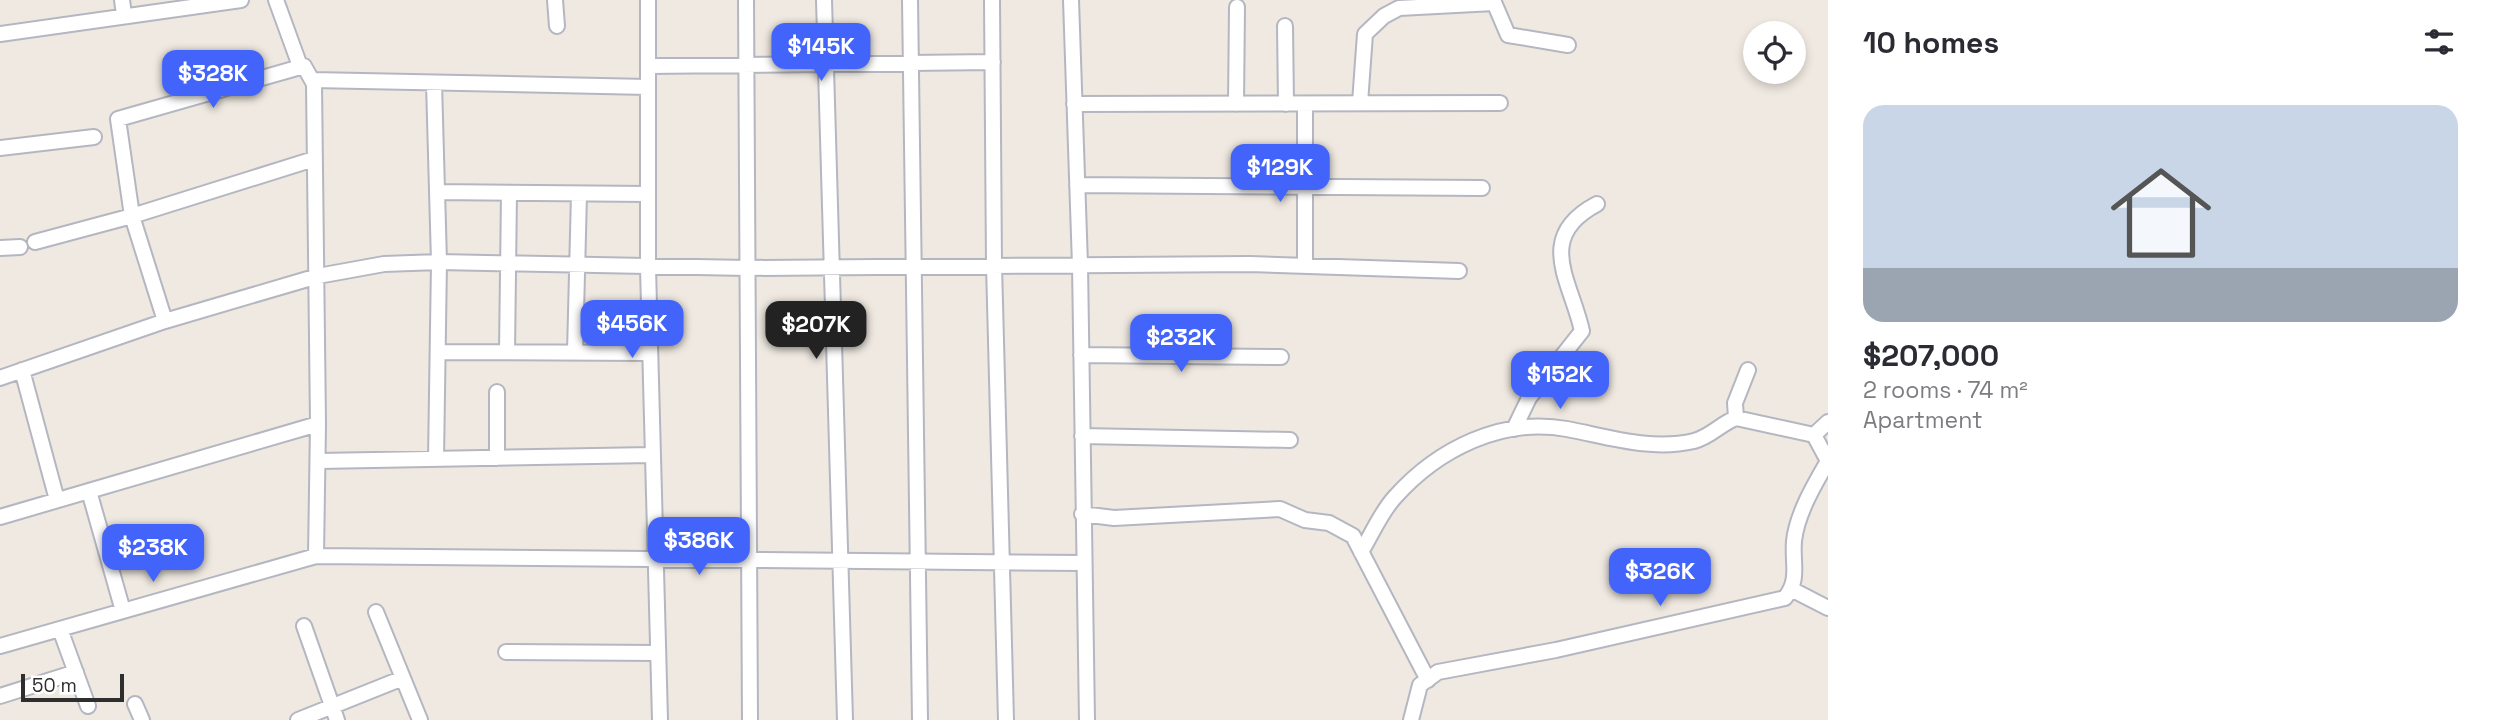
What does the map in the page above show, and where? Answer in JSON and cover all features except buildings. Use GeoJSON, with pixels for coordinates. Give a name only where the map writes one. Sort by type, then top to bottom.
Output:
{"type":"FeatureCollection","features":[{"type":"Feature","properties":{"kind":"street"},"geometry":{"type":"LineString","coordinates":[[0,34],[123,8],[241,0]]}},
{"type":"Feature","properties":{"kind":"street"},"geometry":{"type":"LineString","coordinates":[[276,0],[300,66]]}},
{"type":"Feature","properties":{"kind":"street"},"geometry":{"type":"LineString","coordinates":[[555,0],[557,26]]}},
{"type":"Feature","properties":{"kind":"street"},"geometry":{"type":"LineString","coordinates":[[648,0],[648,268],[660,720]]}},
{"type":"Feature","properties":{"kind":"street"},"geometry":{"type":"LineString","coordinates":[[746,0],[750,720]]}},
{"type":"Feature","properties":{"kind":"street"},"geometry":{"type":"LineString","coordinates":[[824,0],[845,720]]}},
{"type":"Feature","properties":{"kind":"street"},"geometry":{"type":"LineString","coordinates":[[910,0],[920,720]]}},
{"type":"Feature","properties":{"kind":"street"},"geometry":{"type":"LineString","coordinates":[[992,0],[994,265],[1006,720]]}},
{"type":"Feature","properties":{"kind":"street"},"geometry":{"type":"LineString","coordinates":[[1071,0],[1080,265],[1087,720]]}},
{"type":"Feature","properties":{"kind":"street"},"geometry":{"type":"LineString","coordinates":[[1360,103],[1365,34],[1384,16],[1399,8],[1493,1],[1508,35],[1568,45]]}},
{"type":"Feature","properties":{"kind":"street"},"geometry":{"type":"LineString","coordinates":[[1236,104],[1237,7]]}},
{"type":"Feature","properties":{"kind":"street"},"geometry":{"type":"LineString","coordinates":[[1285,26],[1286,104]]}},
{"type":"Feature","properties":{"kind":"street"},"geometry":{"type":"LineString","coordinates":[[648,66],[746,67],[993,62]]}},
{"type":"Feature","properties":{"kind":"street"},"geometry":{"type":"LineString","coordinates":[[165,321],[132,216],[118,119],[304,66],[313,80],[318,276],[316,556]]}},
{"type":"Feature","properties":{"kind":"street"},"geometry":{"type":"LineString","coordinates":[[313,80],[648,87]]}},
{"type":"Feature","properties":{"kind":"street"},"geometry":{"type":"LineString","coordinates":[[435,83],[439,262],[436,459]]}},
{"type":"Feature","properties":{"kind":"street"},"geometry":{"type":"LineString","coordinates":[[1074,104],[1500,103]]}},
{"type":"Feature","properties":{"kind":"street"},"geometry":{"type":"LineString","coordinates":[[1305,104],[1306,266]]}},
{"type":"Feature","properties":{"kind":"street"},"geometry":{"type":"LineString","coordinates":[[0,149],[94,137]]}},
{"type":"Feature","properties":{"kind":"street"},"geometry":{"type":"LineString","coordinates":[[35,242],[132,216],[313,159]]}},
{"type":"Feature","properties":{"kind":"street"},"geometry":{"type":"LineString","coordinates":[[1077,185],[1482,188]]}},
{"type":"Feature","properties":{"kind":"street"},"geometry":{"type":"LineString","coordinates":[[438,192],[648,194]]}},
{"type":"Feature","properties":{"kind":"street"},"geometry":{"type":"LineString","coordinates":[[507,352],[509,193]]}},
{"type":"Feature","properties":{"kind":"street"},"geometry":{"type":"LineString","coordinates":[[575,353],[579,194]]}},
{"type":"Feature","properties":{"kind":"street"},"geometry":{"type":"LineString","coordinates":[[1514,429],[1529,398],[1582,331],[1560,258],[1568,227],[1582,212],[1597,204]]}},
{"type":"Feature","properties":{"kind":"street"},"geometry":{"type":"LineString","coordinates":[[0,248],[20,247]]}},
{"type":"Feature","properties":{"kind":"street"},"geometry":{"type":"LineString","coordinates":[[0,378],[165,321],[318,276],[384,264],[439,262],[648,268],[1306,266],[1459,271]]}},
{"type":"Feature","properties":{"kind":"street"},"geometry":{"type":"LineString","coordinates":[[438,352],[650,353]]}},
{"type":"Feature","properties":{"kind":"street"},"geometry":{"type":"LineString","coordinates":[[1081,355],[1281,357]]}},
{"type":"Feature","properties":{"kind":"street"},"geometry":{"type":"LineString","coordinates":[[22,370],[57,500]]}},
{"type":"Feature","properties":{"kind":"street"},"geometry":{"type":"LineString","coordinates":[[1735,418],[1735,403],[1748,370]]}},
{"type":"Feature","properties":{"kind":"street"},"geometry":{"type":"LineString","coordinates":[[497,392],[497,458]]}},
{"type":"Feature","properties":{"kind":"street"},"geometry":{"type":"LineString","coordinates":[[1362,552],[1394,498],[1429,464],[1480,436],[1514,429],[1548,427],[1598,437],[1667,445],[1713,435],[1735,418],[1814,435],[1828,461],[1811,490],[1794,540],[1796,579],[1784,598],[1556,650],[1438,672],[1420,685],[1411,720]]}},
{"type":"Feature","properties":{"kind":"street"},"geometry":{"type":"LineString","coordinates":[[1814,435],[1828,422]]}},
{"type":"Feature","properties":{"kind":"street"},"geometry":{"type":"LineString","coordinates":[[0,517],[318,424]]}},
{"type":"Feature","properties":{"kind":"street"},"geometry":{"type":"LineString","coordinates":[[1082,436],[1290,440]]}},
{"type":"Feature","properties":{"kind":"street"},"geometry":{"type":"LineString","coordinates":[[318,461],[652,455]]}},
{"type":"Feature","properties":{"kind":"street"},"geometry":{"type":"LineString","coordinates":[[89,491],[123,611]]}},
{"type":"Feature","properties":{"kind":"street"},"geometry":{"type":"LineString","coordinates":[[1082,514],[1114,518],[1280,509],[1305,520],[1329,523],[1353,536],[1428,680]]}},
{"type":"Feature","properties":{"kind":"street"},"geometry":{"type":"LineString","coordinates":[[0,646],[316,556],[1083,563]]}},
{"type":"Feature","properties":{"kind":"street"},"geometry":{"type":"LineString","coordinates":[[1791,589],[1828,608]]}},
{"type":"Feature","properties":{"kind":"street"},"geometry":{"type":"LineString","coordinates":[[376,612],[420,720]]}},
{"type":"Feature","properties":{"kind":"street"},"geometry":{"type":"LineString","coordinates":[[304,626],[335,713]]}},
{"type":"Feature","properties":{"kind":"street"},"geometry":{"type":"LineString","coordinates":[[60,629],[88,706]]}},
{"type":"Feature","properties":{"kind":"street"},"geometry":{"type":"LineString","coordinates":[[506,652],[657,653]]}},
{"type":"Feature","properties":{"kind":"street"},"geometry":{"type":"LineString","coordinates":[[0,696],[76,672]]}},
{"type":"Feature","properties":{"kind":"street"},"geometry":{"type":"LineString","coordinates":[[298,720],[335,713],[403,678]]}},
{"type":"Feature","properties":{"kind":"street"},"geometry":{"type":"LineString","coordinates":[[135,705],[142,720]]}}]}
